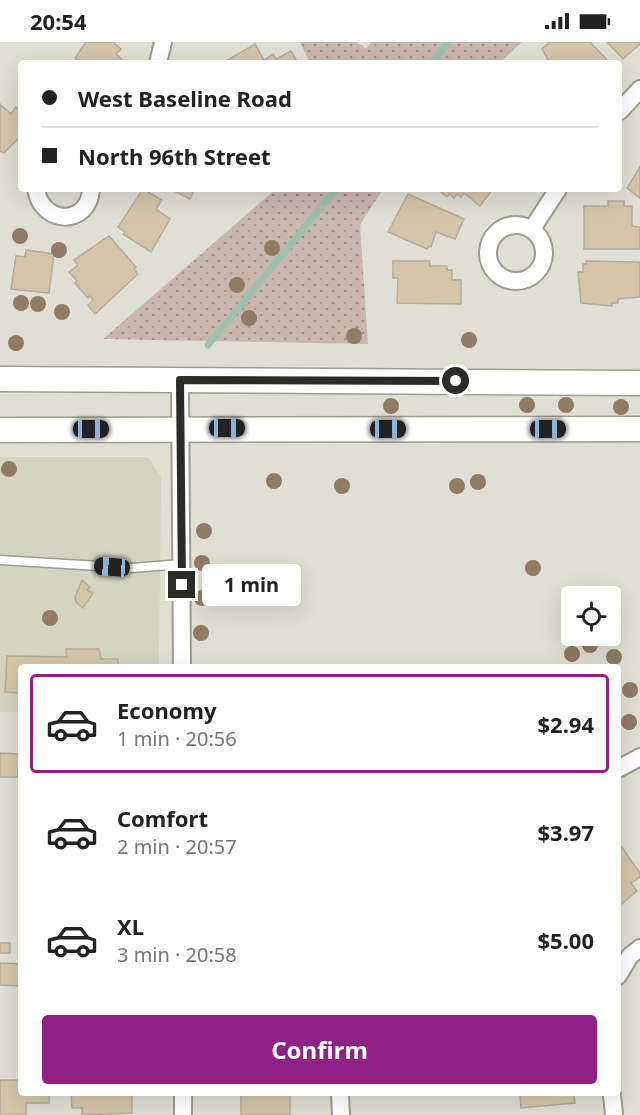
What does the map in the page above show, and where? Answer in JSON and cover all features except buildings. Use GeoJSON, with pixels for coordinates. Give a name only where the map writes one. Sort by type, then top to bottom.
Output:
{"type":"FeatureCollection","features":[{"type":"Feature","properties":{"kind":"main road"},"geometry":{"type":"LineString","coordinates":[[0,379],[640,383]]}},
{"type":"Feature","properties":{"kind":"main road"},"geometry":{"type":"LineString","coordinates":[[0,430],[640,429]]}},
{"type":"Feature","properties":{"kind":"street"},"geometry":{"type":"LineString","coordinates":[[159,60],[163,42]]}},
{"type":"Feature","properties":{"kind":"street"},"geometry":{"type":"LineString","coordinates":[[622,109],[640,89]]}},
{"type":"Feature","properties":{"kind":"street"},"geometry":{"type":"LineString","coordinates":[[37,192],[42,207],[50,213],[66,217],[82,210],[87,204],[90,192]]}},
{"type":"Feature","properties":{"kind":"street"},"geometry":{"type":"LineString","coordinates":[[531,229],[556,192]]}},
{"type":"Feature","properties":{"kind":"street"},"geometry":{"type":"LineString","coordinates":[[180,380],[182,664]]}},
{"type":"Feature","properties":{"kind":"street"},"geometry":{"type":"LineString","coordinates":[[621,767],[640,757]]}},
{"type":"Feature","properties":{"kind":"street"},"geometry":{"type":"LineString","coordinates":[[621,971],[630,956],[640,948]]}},
{"type":"Feature","properties":{"kind":"street"},"geometry":{"type":"LineString","coordinates":[[183,1096],[183,1115]]}},
{"type":"Feature","properties":{"kind":"street"},"geometry":{"type":"LineString","coordinates":[[340,1096],[341,1115]]}},
{"type":"Feature","properties":{"kind":"street"},"geometry":{"type":"LineString","coordinates":[[612,1096],[614,1115]]}},
{"type":"Feature","properties":{"kind":"lane"},"geometry":{"type":"LineString","coordinates":[[0,560],[132,568],[182,564]]}},
{"type":"Feature","properties":{"kind":"shaded area"},"geometry":{"type":"Polygon","coordinates":[[[300,42],[356,42],[366,48],[372,42],[522,42],[502,60],[309,60],[300,42]]]}},
{"type":"Feature","properties":{"kind":"shaded area"},"geometry":{"type":"Polygon","coordinates":[[[273,192],[381,192],[360,225],[368,344],[103,339],[273,192]]]}},
{"type":"Feature","properties":{"kind":"shaded area"},"geometry":{"type":"Polygon","coordinates":[[[0,457],[148,457],[161,477],[159,664],[18,664],[18,712],[0,712],[0,457]]]}},
{"type":"Feature","properties":{"kind":"waterway"},"geometry":{"type":"LineString","coordinates":[[435,60],[448,42]]}},
{"type":"Feature","properties":{"kind":"waterway"},"geometry":{"type":"LineString","coordinates":[[208,345],[334,192]]}},
{"type":"Feature","properties":{"kind":"route"},"geometry":{"type":"LineString","coordinates":[[182,585],[180,380],[456,381]]}}]}
